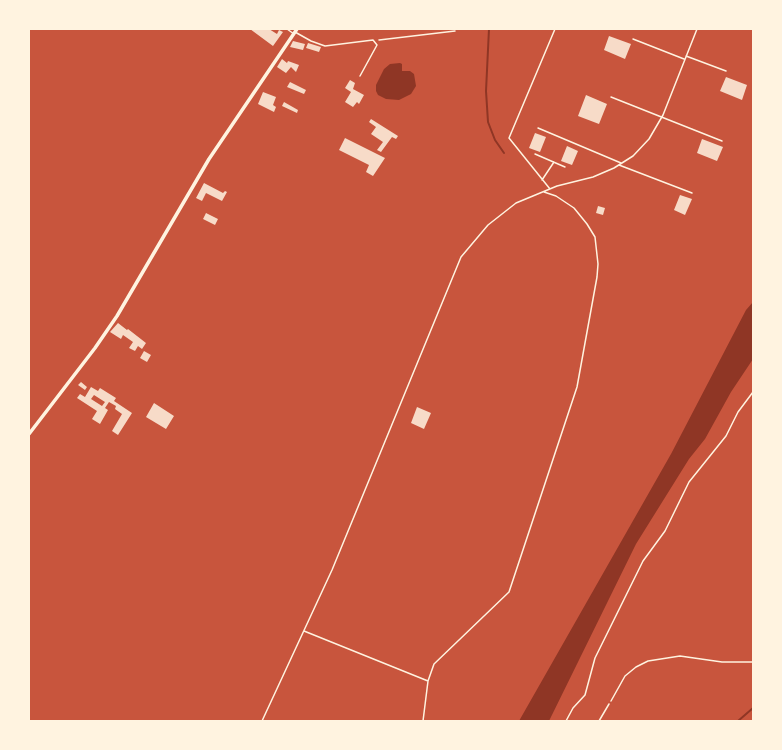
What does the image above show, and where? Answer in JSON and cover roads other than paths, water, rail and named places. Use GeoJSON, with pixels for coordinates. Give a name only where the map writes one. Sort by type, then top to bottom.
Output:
{"type":"FeatureCollection","features":[{"type":"Feature","properties":{"kind":"street"},"geometry":{"type":"LineString","coordinates":[[29,434],[95,348],[116,316],[210,159],[295,32]]}},
{"type":"Feature","properties":{"kind":"lane"},"geometry":{"type":"LineString","coordinates":[[287,29],[325,46],[373,40],[377,44],[360,76]]}},
{"type":"Feature","properties":{"kind":"lane"},"geometry":{"type":"LineString","coordinates":[[550,189],[509,138],[555,29]]}},
{"type":"Feature","properties":{"kind":"lane"},"geometry":{"type":"LineString","coordinates":[[262,721],[336,563],[462,257],[488,225],[516,204],[550,189],[593,177],[619,165],[633,156],[649,139],[662,117],[696,29]]}},
{"type":"Feature","properties":{"kind":"lane"},"geometry":{"type":"LineString","coordinates":[[633,39],[685,59]]}},
{"type":"Feature","properties":{"kind":"lane"},"geometry":{"type":"LineString","coordinates":[[686,56],[726,71]]}},
{"type":"Feature","properties":{"kind":"lane"},"geometry":{"type":"LineString","coordinates":[[610,97],[722,141]]}},
{"type":"Feature","properties":{"kind":"lane"},"geometry":{"type":"LineString","coordinates":[[538,128],[622,163]]}},
{"type":"Feature","properties":{"kind":"lane"},"geometry":{"type":"LineString","coordinates":[[535,154],[565,167]]}},
{"type":"Feature","properties":{"kind":"lane"},"geometry":{"type":"LineString","coordinates":[[542,180],[554,162]]}},
{"type":"Feature","properties":{"kind":"lane"},"geometry":{"type":"LineString","coordinates":[[619,165],[692,193]]}},
{"type":"Feature","properties":{"kind":"lane"},"geometry":{"type":"LineString","coordinates":[[423,721],[428,681],[434,664],[509,592],[577,387],[597,277],[598,264],[595,238],[587,224],[574,208],[556,196],[543,192]]}},
{"type":"Feature","properties":{"kind":"lane"},"geometry":{"type":"LineString","coordinates":[[304,631],[428,681]]}},
{"type":"Feature","properties":{"kind":"lane"},"geometry":{"type":"LineString","coordinates":[[599,721],[609,704]]}},
{"type":"Feature","properties":{"kind":"waterway"},"geometry":{"type":"LineString","coordinates":[[489,29],[486,91],[488,122],[495,140],[504,153]]}},
{"type":"Feature","properties":{"kind":"waterway"},"geometry":{"type":"LineString","coordinates":[[738,721],[753,708]]}}]}
